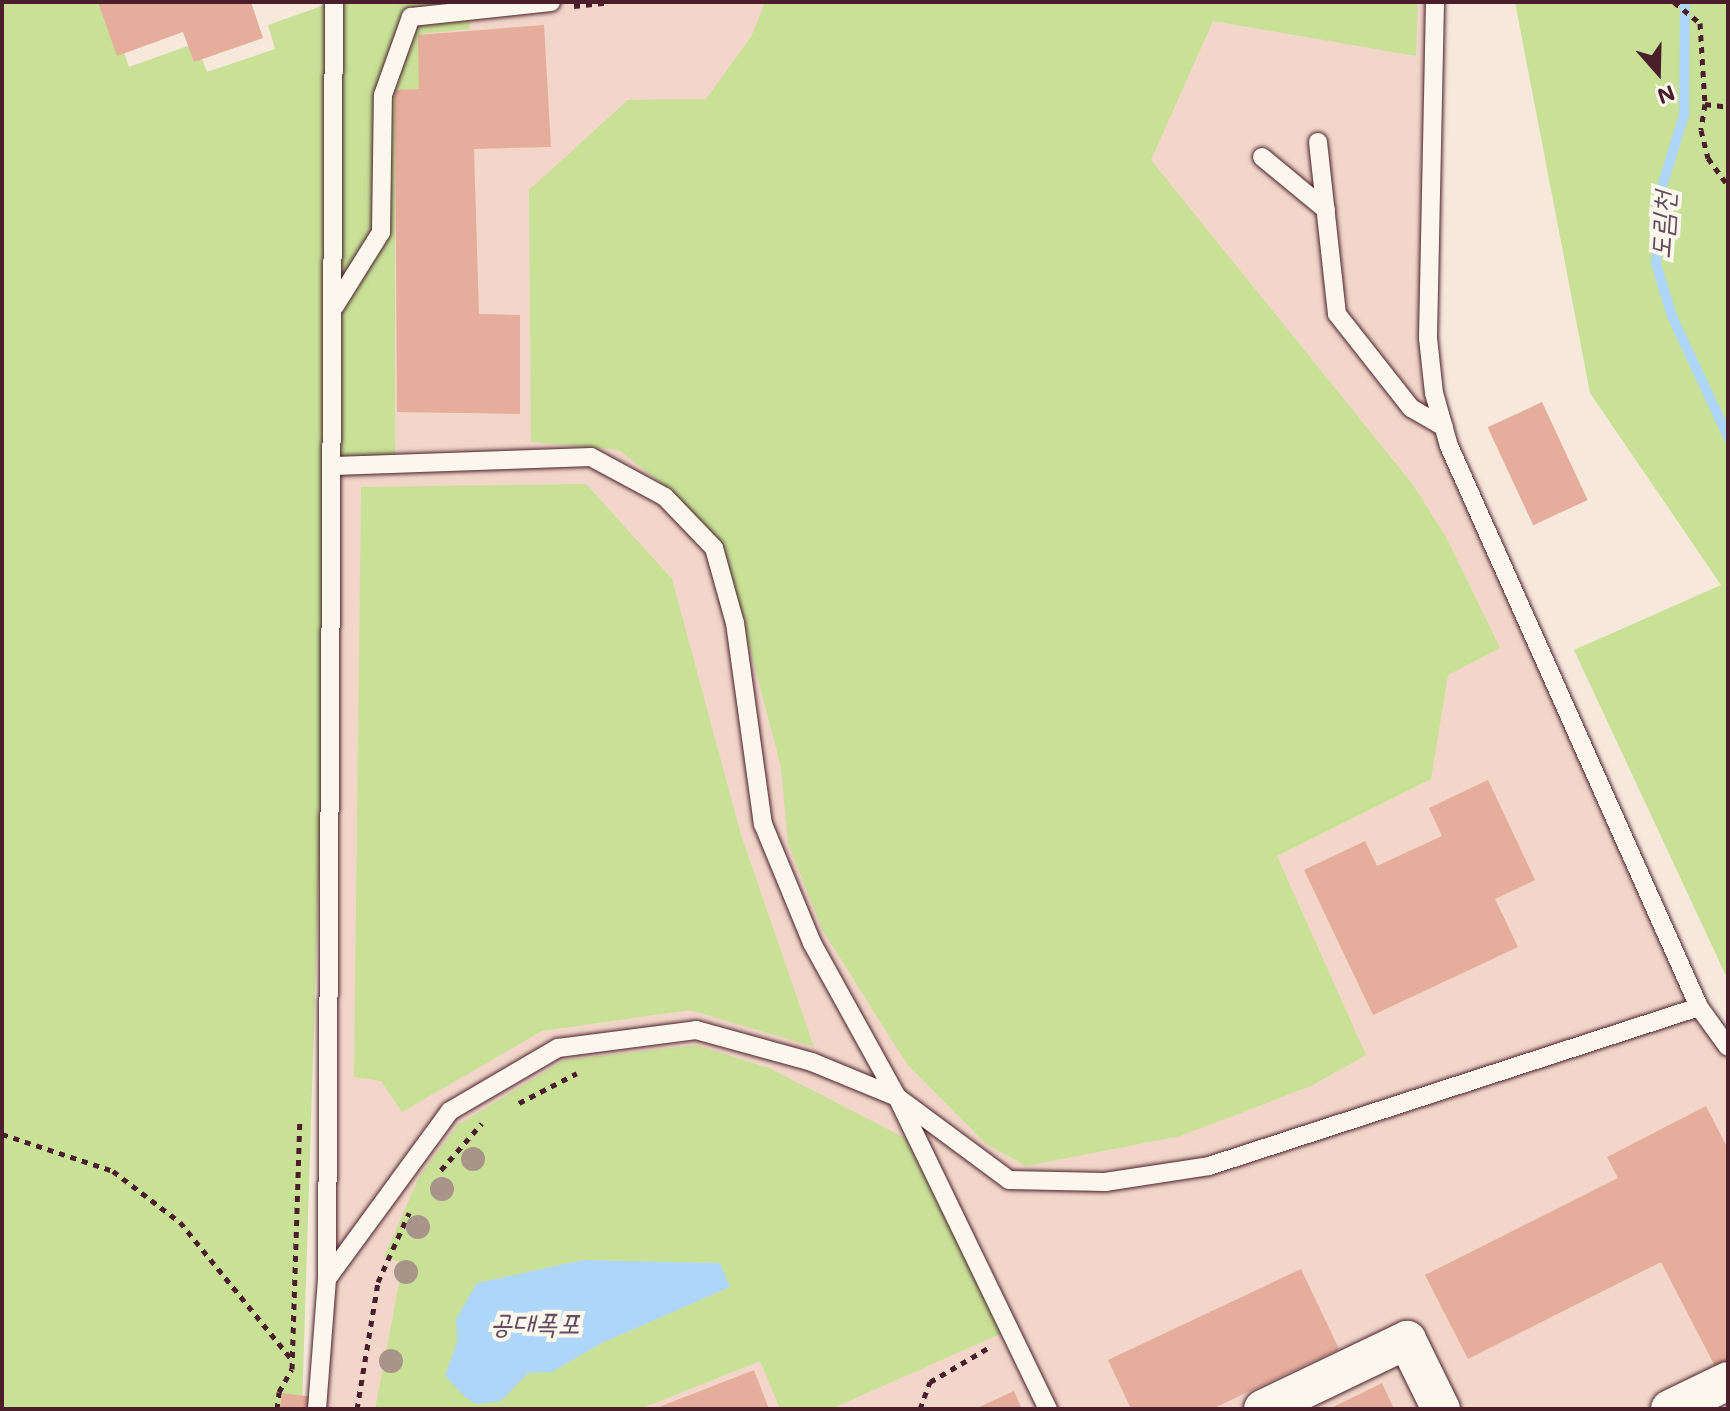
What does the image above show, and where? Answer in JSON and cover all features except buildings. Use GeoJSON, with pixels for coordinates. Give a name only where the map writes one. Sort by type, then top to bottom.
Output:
{"type":"FeatureCollection","features":[{"type":"Feature","properties":{"kind":"street"},"geometry":{"type":"LineString","coordinates":[[1263,1409],[1407,1340],[1441,1409]]}},
{"type":"Feature","properties":{"kind":"street"},"geometry":{"type":"LineString","coordinates":[[1670,1409],[1728,1381]]}},
{"type":"Feature","properties":{"kind":"lane"},"geometry":{"type":"LineString","coordinates":[[318,1402],[327,1279],[335,306],[334,2]]}},
{"type":"Feature","properties":{"kind":"lane"},"geometry":{"type":"LineString","coordinates":[[1435,2],[1428,338],[1444,427],[1699,1007],[1728,1047]]}},
{"type":"Feature","properties":{"kind":"lane"},"geometry":{"type":"LineString","coordinates":[[335,306],[381,232],[383,95],[411,17],[420,9],[558,4]]}},
{"type":"Feature","properties":{"kind":"lane"},"geometry":{"type":"LineString","coordinates":[[1318,142],[1337,314],[1411,408],[1444,427]]}},
{"type":"Feature","properties":{"kind":"lane"},"geometry":{"type":"LineString","coordinates":[[1262,157],[1326,210]]}},
{"type":"Feature","properties":{"kind":"lane"},"geometry":{"type":"LineString","coordinates":[[334,466],[591,457],[665,497],[714,548],[735,623],[763,824],[812,943],[897,1097],[1015,1332],[1048,1409]]}},
{"type":"Feature","properties":{"kind":"lane"},"geometry":{"type":"LineString","coordinates":[[327,1279],[450,1111],[558,1048],[696,1030],[812,1062],[897,1097],[1009,1180],[1105,1182],[1209,1166],[1699,1007]]}},
{"type":"Feature","properties":{"kind":"path"},"geometry":{"type":"LineString","coordinates":[[558,4],[610,2]]}},
{"type":"Feature","properties":{"kind":"path"},"geometry":{"type":"LineString","coordinates":[[1674,2],[1700,23],[1705,104],[1701,130],[1708,158],[1728,186]]}},
{"type":"Feature","properties":{"kind":"path"},"geometry":{"type":"LineString","coordinates":[[1705,104],[1728,107]]}},
{"type":"Feature","properties":{"kind":"path"},"geometry":{"type":"LineString","coordinates":[[510,1108],[588,1067]]}},
{"type":"Feature","properties":{"kind":"path"},"geometry":{"type":"LineString","coordinates":[[434,1178],[484,1122],[497,1115]]}},
{"type":"Feature","properties":{"kind":"path"},"geometry":{"type":"LineString","coordinates":[[2,1134],[113,1171],[180,1222],[318,1402]]}},
{"type":"Feature","properties":{"kind":"path"},"geometry":{"type":"LineString","coordinates":[[357,1409],[378,1282],[414,1201]]}},
{"type":"Feature","properties":{"kind":"path"},"geometry":{"type":"LineString","coordinates":[[920,1409],[930,1382],[1015,1332]]}},
{"type":"Feature","properties":{"kind":"shaded area"},"geometry":{"type":"Polygon","coordinates":[[[334,2],[1435,2],[1434,393],[1699,1007],[1728,1047],[1728,1409],[317,1409],[334,2]]]}},
{"type":"Feature","properties":{"kind":"green space"},"geometry":{"type":"Polygon","coordinates":[[[2,2],[107,2],[129,67],[196,43],[207,72],[275,49],[268,25],[333,2],[466,2],[470,29],[420,34],[420,89],[395,91],[395,465],[334,466],[342,367],[336,322],[302,1409],[2,1409],[2,2]]]}},
{"type":"Feature","properties":{"kind":"green space"},"geometry":{"type":"Polygon","coordinates":[[[765,2],[1418,2],[1416,56],[1213,21],[1151,160],[1413,485],[1446,537],[1500,648],[1448,675],[1431,779],[1277,856],[1366,1055],[1311,1086],[1180,1136],[1026,1166],[986,1144],[907,1064],[823,931],[788,843],[781,767],[723,546],[668,489],[619,450],[531,442],[529,190],[628,100],[706,99],[751,37],[765,2]]]}},
{"type":"Feature","properties":{"kind":"green space"},"geometry":{"type":"Polygon","coordinates":[[[1515,2],[1728,2],[1728,980],[1574,650],[1721,585],[1590,393],[1515,2]]]}},
{"type":"Feature","properties":{"kind":"green space"},"geometry":{"type":"Polygon","coordinates":[[[586,484],[672,579],[741,835],[814,1047],[690,1010],[542,1031],[402,1112],[381,1081],[354,1077],[361,487],[586,484]]]}},
{"type":"Feature","properties":{"kind":"green space"},"geometry":{"type":"Polygon","coordinates":[[[696,1045],[769,1068],[909,1140],[1009,1330],[831,1409],[780,1409],[760,1361],[640,1409],[375,1409],[403,1263],[384,1257],[420,1175],[458,1125],[564,1060],[696,1045]],[[583,1260],[477,1283],[445,1377],[501,1401],[528,1373],[552,1372],[602,1343],[730,1287],[720,1263],[583,1260]]]}},
{"type":"Feature","properties":{"kind":"water","name":"공대폭포"},"geometry":{"type":"Polygon","coordinates":[[[583,1260],[720,1263],[730,1287],[602,1343],[552,1372],[528,1373],[501,1401],[476,1404],[465,1397],[445,1376],[457,1342],[456,1319],[477,1283],[583,1260]]]}},
{"type":"Feature","properties":{"kind":"waterway","name":"도림천"},"geometry":{"type":"LineString","coordinates":[[1685,2],[1684,115],[1660,193],[1656,264],[1672,316],[1728,437]]}}]}
